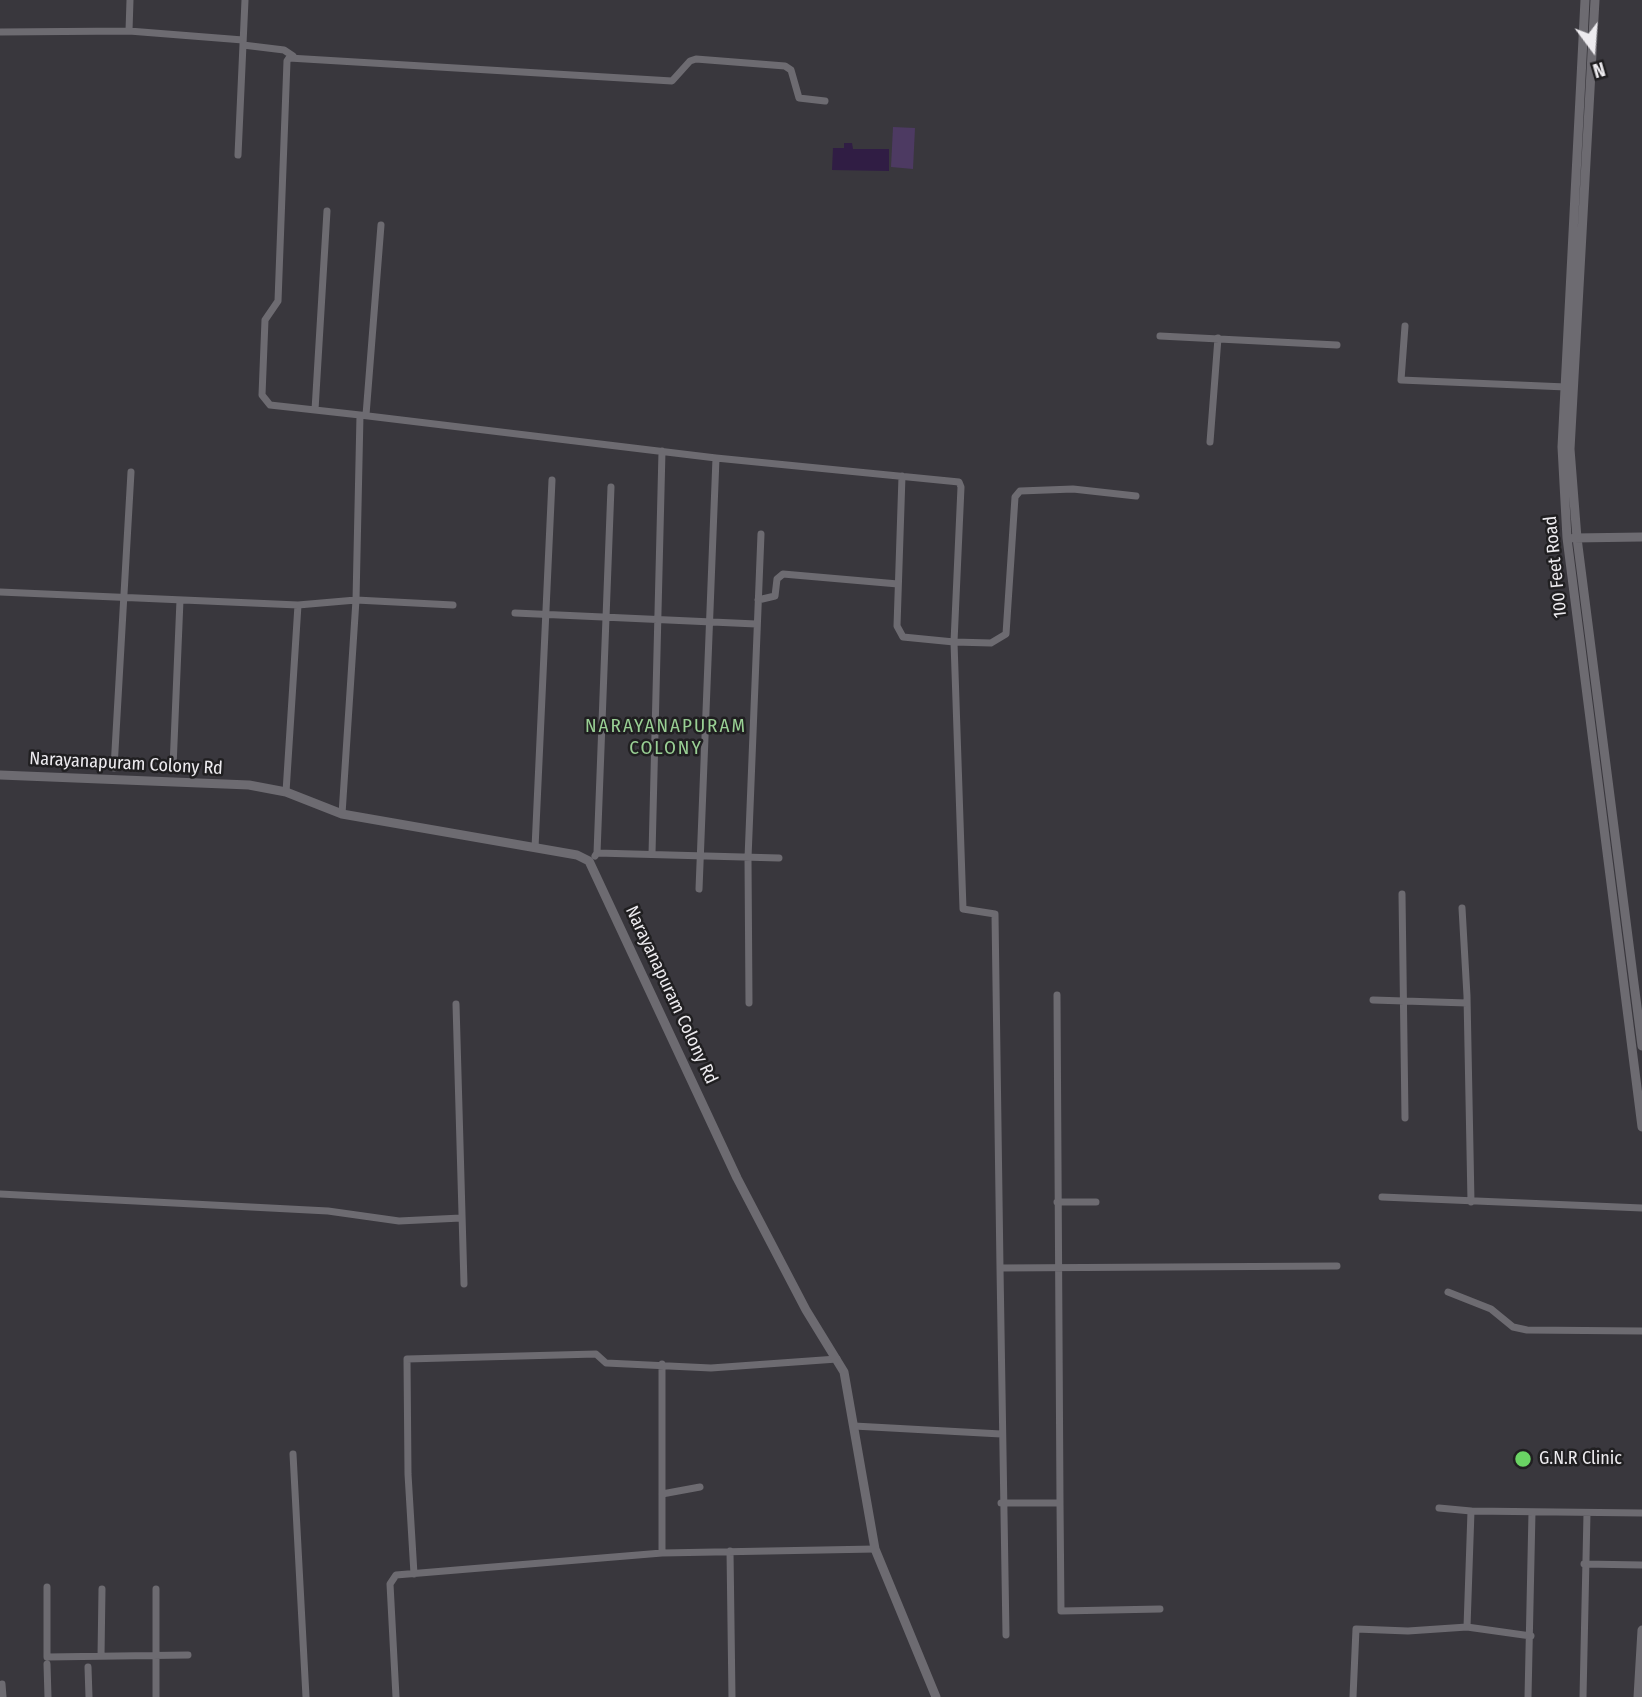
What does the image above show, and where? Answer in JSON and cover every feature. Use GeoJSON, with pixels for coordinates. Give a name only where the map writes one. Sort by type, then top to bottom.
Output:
{"type":"FeatureCollection","features":[{"type":"Feature","properties":{"kind":"street"},"geometry":{"type":"LineString","coordinates":[[129,31],[130,0]]}},
{"type":"Feature","properties":{"kind":"street"},"geometry":{"type":"LineString","coordinates":[[238,156],[245,0]]}},
{"type":"Feature","properties":{"kind":"street","name":"100 Feet Road"},"geometry":{"type":"LineString","coordinates":[[1585,0],[1562,447],[1642,1127]]}},
{"type":"Feature","properties":{"kind":"street","name":"100 Feet Road"},"geometry":{"type":"LineString","coordinates":[[1595,0],[1570,449],[1572,538],[1642,1046]]}},
{"type":"Feature","properties":{"kind":"street"},"geometry":{"type":"LineString","coordinates":[[0,32],[129,31],[243,43],[284,50],[293,56],[673,81],[694,59],[747,63],[788,67],[799,98],[825,101]]}},
{"type":"Feature","properties":{"kind":"street"},"geometry":{"type":"LineString","coordinates":[[293,56],[287,61],[278,301],[265,320],[260,386],[266,404],[716,458],[957,482],[961,485],[954,642],[963,909],[995,914],[1001,1503],[1006,1635]]}},
{"type":"Feature","properties":{"kind":"street"},"geometry":{"type":"LineString","coordinates":[[315,410],[327,211]]}},
{"type":"Feature","properties":{"kind":"street"},"geometry":{"type":"LineString","coordinates":[[342,814],[356,600],[363,415],[381,225]]}},
{"type":"Feature","properties":{"kind":"street"},"geometry":{"type":"LineString","coordinates":[[1405,326],[1401,380],[1566,387]]}},
{"type":"Feature","properties":{"kind":"street"},"geometry":{"type":"LineString","coordinates":[[1160,335],[1337,345]]}},
{"type":"Feature","properties":{"kind":"street"},"geometry":{"type":"LineString","coordinates":[[1210,442],[1218,338]]}},
{"type":"Feature","properties":{"kind":"street"},"geometry":{"type":"LineString","coordinates":[[652,854],[662,451]]}},
{"type":"Feature","properties":{"kind":"street"},"geometry":{"type":"LineString","coordinates":[[699,889],[707,623],[716,458]]}},
{"type":"Feature","properties":{"kind":"street"},"geometry":{"type":"LineString","coordinates":[[114,768],[131,472]]}},
{"type":"Feature","properties":{"kind":"street"},"geometry":{"type":"LineString","coordinates":[[902,476],[897,626],[903,637],[954,642],[991,643],[1006,634],[1015,497],[1020,491],[1073,489],[1136,496]]}},
{"type":"Feature","properties":{"kind":"street"},"geometry":{"type":"LineString","coordinates":[[535,848],[548,615],[552,480]]}},
{"type":"Feature","properties":{"kind":"street"},"geometry":{"type":"LineString","coordinates":[[589,861],[597,853],[611,486]]}},
{"type":"Feature","properties":{"kind":"street"},"geometry":{"type":"LineString","coordinates":[[749,1003],[748,858],[761,534]]}},
{"type":"Feature","properties":{"kind":"street"},"geometry":{"type":"LineString","coordinates":[[1572,538],[1642,537]]}},
{"type":"Feature","properties":{"kind":"street"},"geometry":{"type":"LineString","coordinates":[[758,600],[775,596],[777,579],[783,574],[898,584]]}},
{"type":"Feature","properties":{"kind":"street"},"geometry":{"type":"LineString","coordinates":[[0,592],[298,605],[356,600],[453,605]]}},
{"type":"Feature","properties":{"kind":"street"},"geometry":{"type":"LineString","coordinates":[[173,768],[180,600]]}},
{"type":"Feature","properties":{"kind":"street"},"geometry":{"type":"LineString","coordinates":[[286,792],[298,605]]}},
{"type":"Feature","properties":{"kind":"street"},"geometry":{"type":"LineString","coordinates":[[515,613],[756,624]]}},
{"type":"Feature","properties":{"kind":"street","name":"Narayanapuram Colony Rd"},"geometry":{"type":"LineString","coordinates":[[0,775],[249,785],[286,792],[342,814],[577,855],[589,861],[737,1178],[806,1310],[844,1372],[875,1549],[936,1697]]}},
{"type":"Feature","properties":{"kind":"street"},"geometry":{"type":"LineString","coordinates":[[597,853],[779,858]]}},
{"type":"Feature","properties":{"kind":"street"},"geometry":{"type":"LineString","coordinates":[[1402,894],[1405,1118]]}},
{"type":"Feature","properties":{"kind":"street"},"geometry":{"type":"LineString","coordinates":[[1462,908],[1471,1202]]}},
{"type":"Feature","properties":{"kind":"street"},"geometry":{"type":"LineString","coordinates":[[1631,964],[1642,961]]}},
{"type":"Feature","properties":{"kind":"street"},"geometry":{"type":"LineString","coordinates":[[1057,995],[1061,1611],[1160,1609]]}},
{"type":"Feature","properties":{"kind":"street"},"geometry":{"type":"LineString","coordinates":[[1373,1000],[1467,1003]]}},
{"type":"Feature","properties":{"kind":"street"},"geometry":{"type":"LineString","coordinates":[[456,1004],[464,1284]]}},
{"type":"Feature","properties":{"kind":"street"},"geometry":{"type":"LineString","coordinates":[[0,1194],[328,1211],[399,1221],[461,1218]]}},
{"type":"Feature","properties":{"kind":"street"},"geometry":{"type":"LineString","coordinates":[[1382,1197],[1642,1208]]}},
{"type":"Feature","properties":{"kind":"street"},"geometry":{"type":"LineString","coordinates":[[1058,1202],[1096,1202]]}},
{"type":"Feature","properties":{"kind":"street"},"geometry":{"type":"LineString","coordinates":[[1000,1268],[1337,1266]]}},
{"type":"Feature","properties":{"kind":"street"},"geometry":{"type":"LineString","coordinates":[[1448,1292],[1491,1309],[1513,1327],[1527,1330],[1642,1331]]}},
{"type":"Feature","properties":{"kind":"street"},"geometry":{"type":"LineString","coordinates":[[414,1574],[408,1474],[406,1359],[596,1354],[606,1363],[711,1368],[837,1359]]}},
{"type":"Feature","properties":{"kind":"street"},"geometry":{"type":"LineString","coordinates":[[662,1364],[662,1553]]}},
{"type":"Feature","properties":{"kind":"street"},"geometry":{"type":"LineString","coordinates":[[854,1426],[1001,1434]]}},
{"type":"Feature","properties":{"kind":"street"},"geometry":{"type":"LineString","coordinates":[[293,1454],[306,1697]]}},
{"type":"Feature","properties":{"kind":"street"},"geometry":{"type":"LineString","coordinates":[[662,1494],[700,1487]]}},
{"type":"Feature","properties":{"kind":"street"},"geometry":{"type":"LineString","coordinates":[[1001,1503],[1060,1503]]}},
{"type":"Feature","properties":{"kind":"street"},"geometry":{"type":"LineString","coordinates":[[1439,1508],[1471,1511],[1642,1513]]}},
{"type":"Feature","properties":{"kind":"street"},"geometry":{"type":"LineString","coordinates":[[1467,1627],[1471,1511]]}},
{"type":"Feature","properties":{"kind":"street"},"geometry":{"type":"LineString","coordinates":[[1528,1697],[1532,1512]]}},
{"type":"Feature","properties":{"kind":"street"},"geometry":{"type":"LineString","coordinates":[[1583,1697],[1587,1513]]}},
{"type":"Feature","properties":{"kind":"street"},"geometry":{"type":"LineString","coordinates":[[396,1697],[390,1584],[396,1576],[662,1553],[875,1549]]}},
{"type":"Feature","properties":{"kind":"street"},"geometry":{"type":"LineString","coordinates":[[730,1551],[732,1697]]}},
{"type":"Feature","properties":{"kind":"street"},"geometry":{"type":"LineString","coordinates":[[1584,1564],[1642,1564]]}},
{"type":"Feature","properties":{"kind":"street"},"geometry":{"type":"LineString","coordinates":[[47,1587],[47,1657],[188,1655]]}},
{"type":"Feature","properties":{"kind":"street"},"geometry":{"type":"LineString","coordinates":[[101,1656],[102,1589]]}},
{"type":"Feature","properties":{"kind":"street"},"geometry":{"type":"LineString","coordinates":[[156,1589],[156,1697]]}},
{"type":"Feature","properties":{"kind":"street"},"geometry":{"type":"LineString","coordinates":[[1353,1697],[1356,1629],[1467,1627],[1531,1636]]}},
{"type":"Feature","properties":{"kind":"street"},"geometry":{"type":"LineString","coordinates":[[1638,1697],[1642,1630]]}},
{"type":"Feature","properties":{"kind":"street"},"geometry":{"type":"LineString","coordinates":[[47,1664],[48,1697]]}},
{"type":"Feature","properties":{"kind":"street"},"geometry":{"type":"LineString","coordinates":[[88,1667],[89,1697]]}},
{"type":"Feature","properties":{"kind":"street"},"geometry":{"type":"LineString","coordinates":[[2,1685],[3,1697]]}},
{"type":"Feature","properties":{"kind":"shaded area"},"geometry":{"type":"Polygon","coordinates":[[[893,127],[915,128],[913,169],[891,167],[893,127]]]}},
{"type":"Feature","properties":{"kind":"shaded area"},"geometry":{"type":"Polygon","coordinates":[[[844,143],[852,143],[853,149],[889,149],[889,171],[832,170],[833,148],[844,148],[844,143]]]}},
{"type":"Feature","properties":{"kind":"place","name":"G.N.R Clinic"},"geometry":{"type":"Point","coordinates":[1523,1459]}},
{"type":"Feature","properties":{"kind":"district","name":"NARAYANAPURAM COLONY"},"geometry":{"type":"Point","coordinates":[666,738]}}]}
